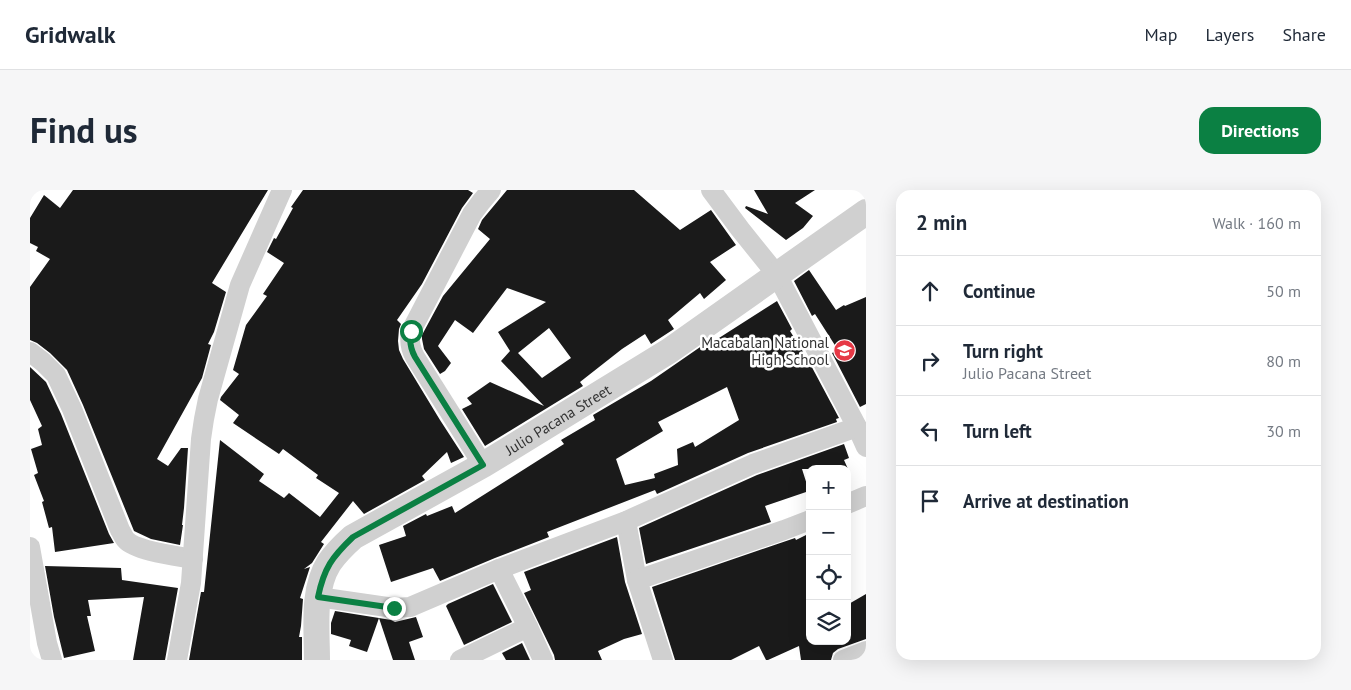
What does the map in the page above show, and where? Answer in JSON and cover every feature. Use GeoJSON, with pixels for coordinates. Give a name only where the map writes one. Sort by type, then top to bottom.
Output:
{"type":"FeatureCollection","features":[{"type":"Feature","properties":{"kind":"street"},"geometry":{"type":"LineString","coordinates":[[177,660],[191,583],[201,439],[208,400],[240,285],[282,190]]}},
{"type":"Feature","properties":{"kind":"street"},"geometry":{"type":"LineString","coordinates":[[483,465],[415,357],[411,350],[409,339],[411,331],[472,214],[492,190]]}},
{"type":"Feature","properties":{"kind":"street"},"geometry":{"type":"LineString","coordinates":[[711,190],[777,275],[866,447]]}},
{"type":"Feature","properties":{"kind":"street","name":"Julio Pacana Street"},"geometry":{"type":"LineString","coordinates":[[317,660],[318,597],[322,580],[328,564],[353,537],[483,465],[669,351],[866,212]]}},
{"type":"Feature","properties":{"kind":"street"},"geometry":{"type":"LineString","coordinates":[[30,352],[56,375],[72,409],[120,530],[126,540],[142,549],[193,559]]}},
{"type":"Feature","properties":{"kind":"street"},"geometry":{"type":"LineString","coordinates":[[318,597],[394,608],[410,607],[499,569],[626,521],[753,464],[857,427]]}},
{"type":"Feature","properties":{"kind":"street"},"geometry":{"type":"LineString","coordinates":[[851,502],[866,496]]}},
{"type":"Feature","properties":{"kind":"street"},"geometry":{"type":"LineString","coordinates":[[626,521],[637,580],[663,660]]}},
{"type":"Feature","properties":{"kind":"street"},"geometry":{"type":"LineString","coordinates":[[637,580],[806,522]]}},
{"type":"Feature","properties":{"kind":"street"},"geometry":{"type":"LineString","coordinates":[[30,547],[47,643],[52,660]]}},
{"type":"Feature","properties":{"kind":"street"},"geometry":{"type":"LineString","coordinates":[[499,569],[542,660]]}},
{"type":"Feature","properties":{"kind":"street"},"geometry":{"type":"LineString","coordinates":[[460,660],[528,627]]}},
{"type":"Feature","properties":{"kind":"street"},"geometry":{"type":"LineString","coordinates":[[843,660],[866,651]]}},
{"type":"Feature","properties":{"kind":"building"},"geometry":{"type":"Polygon","coordinates":[[[73,190],[268,190],[212,283],[226,292],[214,332],[208,344],[211,345],[202,378],[157,459],[168,466],[181,448],[188,448],[180,545],[151,539],[134,531],[67,370],[50,353],[30,340],[30,287],[50,259],[36,251],[38,247],[30,243],[30,218],[44,195],[60,208],[73,190]]]}},
{"type":"Feature","properties":{"kind":"building"},"geometry":{"type":"Polygon","coordinates":[[[303,190],[468,190],[473,193],[462,208],[422,284],[397,320],[401,324],[398,341],[403,359],[464,457],[451,463],[447,452],[422,476],[425,480],[364,514],[353,501],[321,542],[324,544],[312,563],[304,569],[310,567],[300,598],[303,599],[299,637],[302,637],[302,660],[189,660],[201,592],[204,592],[220,440],[264,474],[259,481],[284,498],[289,493],[320,517],[339,493],[316,478],[318,475],[283,449],[279,454],[233,423],[239,415],[220,400],[239,374],[233,370],[246,325],[267,296],[263,294],[284,263],[267,252],[293,208],[291,207],[303,190]]]}},
{"type":"Feature","properties":{"kind":"building"},"geometry":{"type":"Polygon","coordinates":[[[507,190],[634,190],[680,230],[711,210],[736,245],[710,262],[726,280],[704,299],[700,293],[668,320],[674,329],[651,344],[645,334],[622,349],[580,382],[583,386],[485,446],[462,409],[472,404],[467,398],[490,382],[544,406],[501,361],[510,351],[498,332],[546,302],[507,288],[473,333],[455,320],[438,346],[451,363],[440,374],[424,349],[422,335],[443,296],[490,239],[478,229],[482,220],[507,190]],[[549,328],[518,353],[542,378],[571,358],[549,328]]]}},
{"type":"Feature","properties":{"kind":"building"},"geometry":{"type":"Polygon","coordinates":[[[754,190],[815,190],[795,203],[813,216],[803,228],[786,240],[745,208],[746,206],[768,214],[754,190]]]}},
{"type":"Feature","properties":{"kind":"building"},"geometry":{"type":"Polygon","coordinates":[[[809,270],[836,310],[866,297],[866,404],[860,407],[832,353],[838,350],[815,314],[812,316],[794,281],[809,270]]]}},
{"type":"Feature","properties":{"kind":"building"},"geometry":{"type":"Polygon","coordinates":[[[777,301],[792,329],[790,331],[807,358],[839,418],[836,419],[837,422],[748,453],[657,494],[655,490],[547,532],[549,537],[440,581],[433,568],[391,582],[379,545],[406,536],[403,526],[426,514],[427,516],[452,506],[455,513],[564,444],[561,440],[595,420],[593,415],[651,381],[706,343],[708,345],[777,301]],[[727,387],[658,422],[663,431],[616,459],[625,485],[655,478],[654,474],[678,465],[677,449],[693,442],[695,447],[739,420],[727,387]]]}},
{"type":"Feature","properties":{"kind":"building"},"geometry":{"type":"Polygon","coordinates":[[[30,367],[46,382],[114,543],[55,552],[52,527],[49,528],[42,502],[44,501],[34,475],[38,473],[31,449],[42,445],[38,429],[42,426],[30,400],[30,367]]]}},
{"type":"Feature","properties":{"kind":"building"},"geometry":{"type":"Polygon","coordinates":[[[844,444],[849,458],[844,460],[846,465],[806,465],[806,469],[802,469],[806,482],[806,492],[765,506],[771,522],[646,564],[639,528],[757,475],[844,444]]]}},
{"type":"Feature","properties":{"kind":"building"},"geometry":{"type":"Polygon","coordinates":[[[806,535],[806,645],[849,645],[833,653],[831,660],[801,660],[799,646],[766,660],[759,646],[731,660],[675,660],[652,587],[795,538],[796,540],[806,535]]]}},
{"type":"Feature","properties":{"kind":"building"},"geometry":{"type":"Polygon","coordinates":[[[617,537],[625,582],[642,634],[624,639],[598,651],[602,660],[555,660],[524,593],[531,590],[524,572],[617,537]]]}},
{"type":"Feature","properties":{"kind":"building"},"geometry":{"type":"Polygon","coordinates":[[[45,566],[121,568],[122,580],[178,588],[165,660],[133,660],[144,597],[88,600],[91,616],[87,616],[95,651],[64,658],[54,617],[45,566]]]}},
{"type":"Feature","properties":{"kind":"building"},"geometry":{"type":"Polygon","coordinates":[[[493,584],[512,622],[464,645],[446,606],[493,584]]]}},
{"type":"Feature","properties":{"kind":"building"},"geometry":{"type":"Polygon","coordinates":[[[866,594],[866,639],[851,644],[851,603],[866,594]]]}},
{"type":"Feature","properties":{"kind":"building"},"geometry":{"type":"Polygon","coordinates":[[[335,611],[379,618],[367,652],[349,646],[351,640],[331,634],[331,623],[335,611]]]}},
{"type":"Feature","properties":{"kind":"building"},"geometry":{"type":"Polygon","coordinates":[[[416,617],[423,637],[409,642],[415,660],[393,660],[379,618],[395,622],[416,617]]]}},
{"type":"Feature","properties":{"kind":"building"},"geometry":{"type":"Polygon","coordinates":[[[522,643],[530,660],[506,660],[502,653],[522,643]]]}},
{"type":"Feature","properties":{"kind":"place","name":"Macabalan National High School"},"geometry":{"type":"Point","coordinates":[845,351]}},
{"type":"Feature","properties":{"kind":"route"},"geometry":{"type":"LineString","coordinates":[[394,608],[318,597],[328,564],[353,537],[483,465],[411,350],[409,339],[411,331]]}}]}
